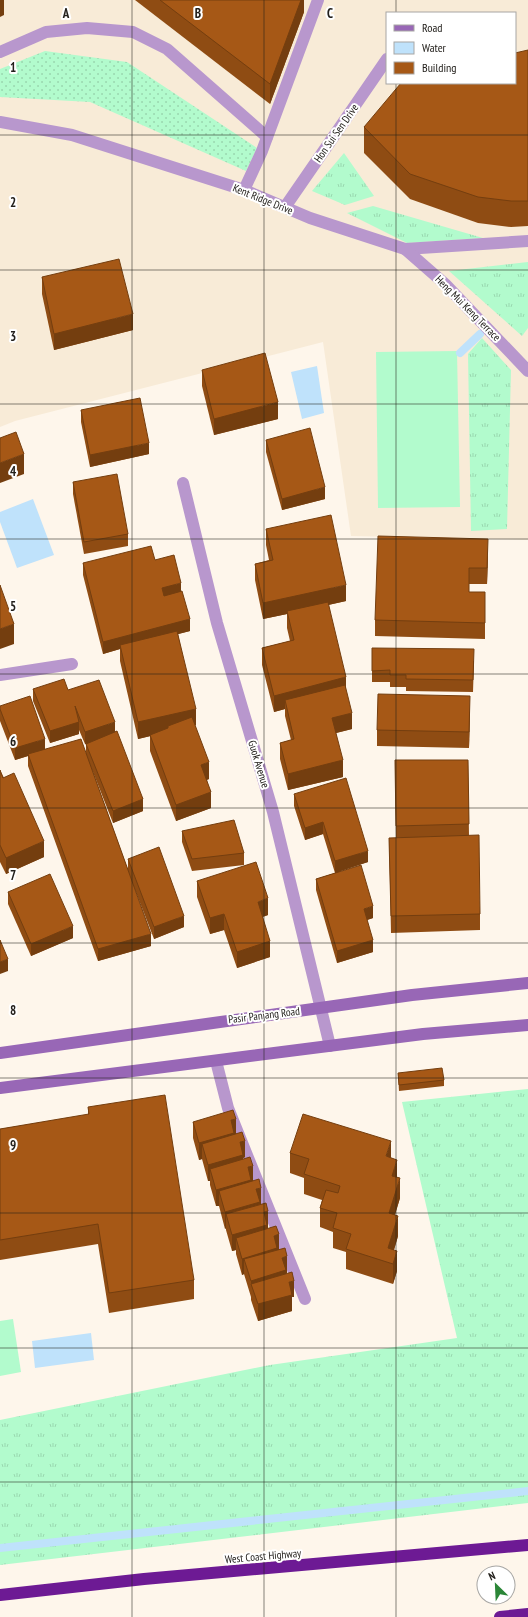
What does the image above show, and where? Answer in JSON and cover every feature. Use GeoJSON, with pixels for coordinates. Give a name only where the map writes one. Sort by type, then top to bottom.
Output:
{"type":"FeatureCollection","features":[{"type":"Feature","properties":{"kind":"highway","name":"West Coast Highway"},"geometry":{"type":"LineString","coordinates":[[0,1595],[144,1579],[528,1545]]}},
{"type":"Feature","properties":{"kind":"highway"},"geometry":{"type":"LineString","coordinates":[[500,1617],[528,1614]]}},
{"type":"Feature","properties":{"kind":"main road","name":"Pasir Panjang Road"},"geometry":{"type":"LineString","coordinates":[[0,1053],[412,995],[528,983]]}},
{"type":"Feature","properties":{"kind":"main road"},"geometry":{"type":"LineString","coordinates":[[0,1088],[423,1034],[528,1025]]}},
{"type":"Feature","properties":{"kind":"street"},"geometry":{"type":"LineString","coordinates":[[244,190],[267,137],[318,0]]}},
{"type":"Feature","properties":{"kind":"street"},"geometry":{"type":"LineString","coordinates":[[0,52],[46,32],[87,28],[133,32],[167,49],[267,137]]}},
{"type":"Feature","properties":{"kind":"street","name":"Hon Sui Sen Drive"},"geometry":{"type":"LineString","coordinates":[[285,207],[386,59]]}},
{"type":"Feature","properties":{"kind":"street","name":"Kent Ridge Drive"},"geometry":{"type":"LineString","coordinates":[[0,122],[72,136],[244,190],[310,218],[405,249],[528,241]]}},
{"type":"Feature","properties":{"kind":"street","name":"Heng Mui Keng Terrace"},"geometry":{"type":"LineString","coordinates":[[405,249],[445,284],[528,371]]}},
{"type":"Feature","properties":{"kind":"street","name":"Guok Avenue"},"geometry":{"type":"LineString","coordinates":[[183,483],[216,623],[273,812],[330,1046]]}},
{"type":"Feature","properties":{"kind":"street"},"geometry":{"type":"LineString","coordinates":[[0,675],[72,664]]}},
{"type":"Feature","properties":{"kind":"street"},"geometry":{"type":"LineString","coordinates":[[216,1060],[228,1108],[305,1299]]}},
{"type":"Feature","properties":{"kind":"shaded area"},"geometry":{"type":"Polygon","coordinates":[[[0,0],[528,0],[528,540],[351,536],[323,342],[15,421],[0,427],[0,0]]]}},
{"type":"Feature","properties":{"kind":"green space"},"geometry":{"type":"Polygon","coordinates":[[[45,51],[127,62],[257,148],[246,171],[90,102],[0,97],[0,69],[45,51]]]}},
{"type":"Feature","properties":{"kind":"green space"},"geometry":{"type":"Polygon","coordinates":[[[344,153],[374,196],[345,205],[312,191],[344,153]]]}},
{"type":"Feature","properties":{"kind":"green space"},"geometry":{"type":"Polygon","coordinates":[[[373,206],[483,238],[407,243],[347,213],[373,206]]]}},
{"type":"Feature","properties":{"kind":"green space"},"geometry":{"type":"Polygon","coordinates":[[[528,262],[528,328],[522,336],[449,271],[528,262]]]}},
{"type":"Feature","properties":{"kind":"green space"},"geometry":{"type":"Polygon","coordinates":[[[482,338],[511,370],[507,529],[471,531],[468,354],[482,338]]]}},
{"type":"Feature","properties":{"kind":"green space"},"geometry":{"type":"Polygon","coordinates":[[[457,351],[460,507],[378,508],[376,352],[457,351]]]}},
{"type":"Feature","properties":{"kind":"green space"},"geometry":{"type":"Polygon","coordinates":[[[528,1089],[528,1503],[0,1565],[0,1420],[270,1365],[457,1338],[402,1102],[528,1089]]]}},
{"type":"Feature","properties":{"kind":"green space"},"geometry":{"type":"Polygon","coordinates":[[[13,1319],[21,1372],[0,1376],[0,1321],[13,1319]]]}},
{"type":"Feature","properties":{"kind":"water"},"geometry":{"type":"Polygon","coordinates":[[[317,366],[324,413],[302,419],[291,372],[317,366]]]}},
{"type":"Feature","properties":{"kind":"water"},"geometry":{"type":"Polygon","coordinates":[[[33,499],[54,555],[17,568],[0,522],[0,512],[33,499]]]}},
{"type":"Feature","properties":{"kind":"water"},"geometry":{"type":"Polygon","coordinates":[[[91,1333],[94,1360],[35,1368],[32,1341],[91,1333]]]}},
{"type":"Feature","properties":{"kind":"building"},"geometry":{"type":"Polygon","coordinates":[[[160,0],[301,0],[270,84],[160,0]]]}},
{"type":"Feature","properties":{"kind":"building"},"geometry":{"type":"Polygon","coordinates":[[[528,50],[528,201],[511,201],[478,197],[410,174],[364,127],[400,84],[516,84],[516,53],[528,50]]]}},
{"type":"Feature","properties":{"kind":"building"},"geometry":{"type":"Polygon","coordinates":[[[119,259],[133,314],[54,334],[42,277],[119,259]]]}},
{"type":"Feature","properties":{"kind":"building"},"geometry":{"type":"Polygon","coordinates":[[[265,353],[278,402],[214,419],[202,370],[265,353]]]}},
{"type":"Feature","properties":{"kind":"building"},"geometry":{"type":"Polygon","coordinates":[[[140,398],[149,443],[90,455],[81,410],[140,398]]]}},
{"type":"Feature","properties":{"kind":"building"},"geometry":{"type":"Polygon","coordinates":[[[310,428],[325,487],[282,499],[266,440],[310,428]]]}},
{"type":"Feature","properties":{"kind":"building"},"geometry":{"type":"Polygon","coordinates":[[[16,432],[24,454],[0,463],[0,438],[16,432]]]}},
{"type":"Feature","properties":{"kind":"building"},"geometry":{"type":"Polygon","coordinates":[[[117,474],[128,534],[84,542],[73,482],[117,474]]]}},
{"type":"Feature","properties":{"kind":"building"},"geometry":{"type":"Polygon","coordinates":[[[331,515],[346,585],[263,603],[255,564],[273,560],[266,529],[331,515]]]}},
{"type":"Feature","properties":{"kind":"building"},"geometry":{"type":"Polygon","coordinates":[[[378,536],[488,539],[487,568],[469,568],[469,592],[485,592],[485,623],[375,620],[378,536]]]}},
{"type":"Feature","properties":{"kind":"building"},"geometry":{"type":"Polygon","coordinates":[[[151,546],[155,560],[174,555],[181,583],[162,588],[164,596],[182,591],[190,619],[103,642],[83,563],[151,546]]]}},
{"type":"Feature","properties":{"kind":"building"},"geometry":{"type":"Polygon","coordinates":[[[0,585],[14,624],[0,629],[0,585]]]}},
{"type":"Feature","properties":{"kind":"building"},"geometry":{"type":"Polygon","coordinates":[[[328,602],[346,677],[274,696],[262,648],[294,640],[287,611],[328,602]]]}},
{"type":"Feature","properties":{"kind":"building"},"geometry":{"type":"Polygon","coordinates":[[[177,631],[196,709],[138,722],[120,645],[177,631]]]}},
{"type":"Feature","properties":{"kind":"building"},"geometry":{"type":"Polygon","coordinates":[[[372,648],[474,649],[473,680],[406,679],[406,675],[390,675],[390,670],[372,671],[372,648]]]}},
{"type":"Feature","properties":{"kind":"building"},"geometry":{"type":"Polygon","coordinates":[[[64,679],[68,690],[99,680],[115,722],[85,732],[75,706],[79,722],[50,731],[33,689],[64,679]]]}},
{"type":"Feature","properties":{"kind":"building"},"geometry":{"type":"Polygon","coordinates":[[[345,685],[352,713],[332,718],[343,760],[288,774],[280,743],[294,739],[285,700],[345,685]]]}},
{"type":"Feature","properties":{"kind":"building"},"geometry":{"type":"Polygon","coordinates":[[[378,694],[470,696],[469,732],[377,730],[378,694]]]}},
{"type":"Feature","properties":{"kind":"building"},"geometry":{"type":"Polygon","coordinates":[[[30,696],[45,739],[15,748],[0,706],[30,696]]]}},
{"type":"Feature","properties":{"kind":"building"},"geometry":{"type":"Polygon","coordinates":[[[192,717],[209,762],[201,765],[211,792],[176,805],[150,735],[192,717]]]}},
{"type":"Feature","properties":{"kind":"building"},"geometry":{"type":"Polygon","coordinates":[[[117,731],[143,799],[113,811],[86,744],[117,731]]]}},
{"type":"Feature","properties":{"kind":"building"},"geometry":{"type":"Polygon","coordinates":[[[81,739],[151,934],[98,949],[28,754],[81,739]]]}},
{"type":"Feature","properties":{"kind":"building"},"geometry":{"type":"Polygon","coordinates":[[[395,760],[468,760],[469,824],[396,826],[395,760]]]}},
{"type":"Feature","properties":{"kind":"building"},"geometry":{"type":"Polygon","coordinates":[[[0,770],[3,778],[14,773],[44,841],[6,858],[0,845],[0,770]]]}},
{"type":"Feature","properties":{"kind":"building"},"geometry":{"type":"Polygon","coordinates":[[[346,778],[368,851],[335,861],[323,822],[305,828],[294,794],[346,778]]]}},
{"type":"Feature","properties":{"kind":"building"},"geometry":{"type":"Polygon","coordinates":[[[234,820],[244,853],[192,859],[182,831],[234,820]]]}},
{"type":"Feature","properties":{"kind":"building"},"geometry":{"type":"Polygon","coordinates":[[[479,835],[480,914],[391,916],[389,838],[479,835]]]}},
{"type":"Feature","properties":{"kind":"building"},"geometry":{"type":"Polygon","coordinates":[[[159,847],[184,916],[154,927],[128,859],[159,847]]]}},
{"type":"Feature","properties":{"kind":"building"},"geometry":{"type":"Polygon","coordinates":[[[256,862],[268,898],[258,902],[270,941],[237,952],[224,914],[210,918],[197,881],[256,862]]]}},
{"type":"Feature","properties":{"kind":"building"},"geometry":{"type":"Polygon","coordinates":[[[361,865],[373,906],[364,909],[373,940],[337,951],[316,879],[361,865]]]}},
{"type":"Feature","properties":{"kind":"building"},"geometry":{"type":"Polygon","coordinates":[[[50,874],[73,926],[31,944],[8,892],[50,874]]]}},
{"type":"Feature","properties":{"kind":"building"},"geometry":{"type":"Polygon","coordinates":[[[0,940],[8,959],[0,962],[0,940]]]}},
{"type":"Feature","properties":{"kind":"building"},"geometry":{"type":"Polygon","coordinates":[[[442,1068],[444,1080],[399,1085],[398,1073],[442,1068]]]}},
{"type":"Feature","properties":{"kind":"building"},"geometry":{"type":"Polygon","coordinates":[[[165,1095],[194,1280],[109,1293],[98,1224],[0,1240],[0,1129],[89,1114],[88,1107],[165,1095]]]}},
{"type":"Feature","properties":{"kind":"building"},"geometry":{"type":"Polygon","coordinates":[[[233,1110],[236,1119],[231,1120],[234,1133],[199,1143],[193,1122],[233,1110]]]}},
{"type":"Feature","properties":{"kind":"building"},"geometry":{"type":"Polygon","coordinates":[[[303,1114],[391,1141],[386,1156],[397,1160],[392,1176],[400,1178],[389,1213],[398,1216],[388,1248],[397,1251],[393,1264],[346,1249],[351,1234],[333,1228],[337,1213],[320,1208],[326,1190],[338,1193],[340,1186],[304,1174],[309,1159],[290,1153],[303,1114]]]}},
{"type":"Feature","properties":{"kind":"building"},"geometry":{"type":"Polygon","coordinates":[[[242,1132],[245,1141],[240,1142],[243,1155],[208,1165],[202,1144],[242,1132]]]}},
{"type":"Feature","properties":{"kind":"building"},"geometry":{"type":"Polygon","coordinates":[[[250,1157],[253,1166],[248,1167],[251,1180],[216,1190],[210,1169],[250,1157]]]}},
{"type":"Feature","properties":{"kind":"building"},"geometry":{"type":"Polygon","coordinates":[[[259,1179],[261,1188],[256,1189],[260,1202],[225,1212],[219,1191],[259,1179]]]}},
{"type":"Feature","properties":{"kind":"building"},"geometry":{"type":"Polygon","coordinates":[[[266,1203],[268,1211],[264,1212],[267,1225],[232,1235],[226,1214],[266,1203]]]}},
{"type":"Feature","properties":{"kind":"building"},"geometry":{"type":"Polygon","coordinates":[[[276,1226],[279,1234],[274,1236],[277,1248],[242,1259],[236,1238],[276,1226]]]}},
{"type":"Feature","properties":{"kind":"building"},"geometry":{"type":"Polygon","coordinates":[[[285,1248],[287,1256],[282,1258],[286,1270],[251,1281],[244,1259],[285,1248]]]}},
{"type":"Feature","properties":{"kind":"building"},"geometry":{"type":"Polygon","coordinates":[[[292,1272],[294,1281],[289,1282],[292,1295],[258,1304],[251,1284],[292,1272]]]}},
{"type":"Feature","properties":{"kind":"waterway"},"geometry":{"type":"LineString","coordinates":[[460,353],[480,334]]}},
{"type":"Feature","properties":{"kind":"waterway"},"geometry":{"type":"LineString","coordinates":[[0,1548],[528,1491]]}}]}
